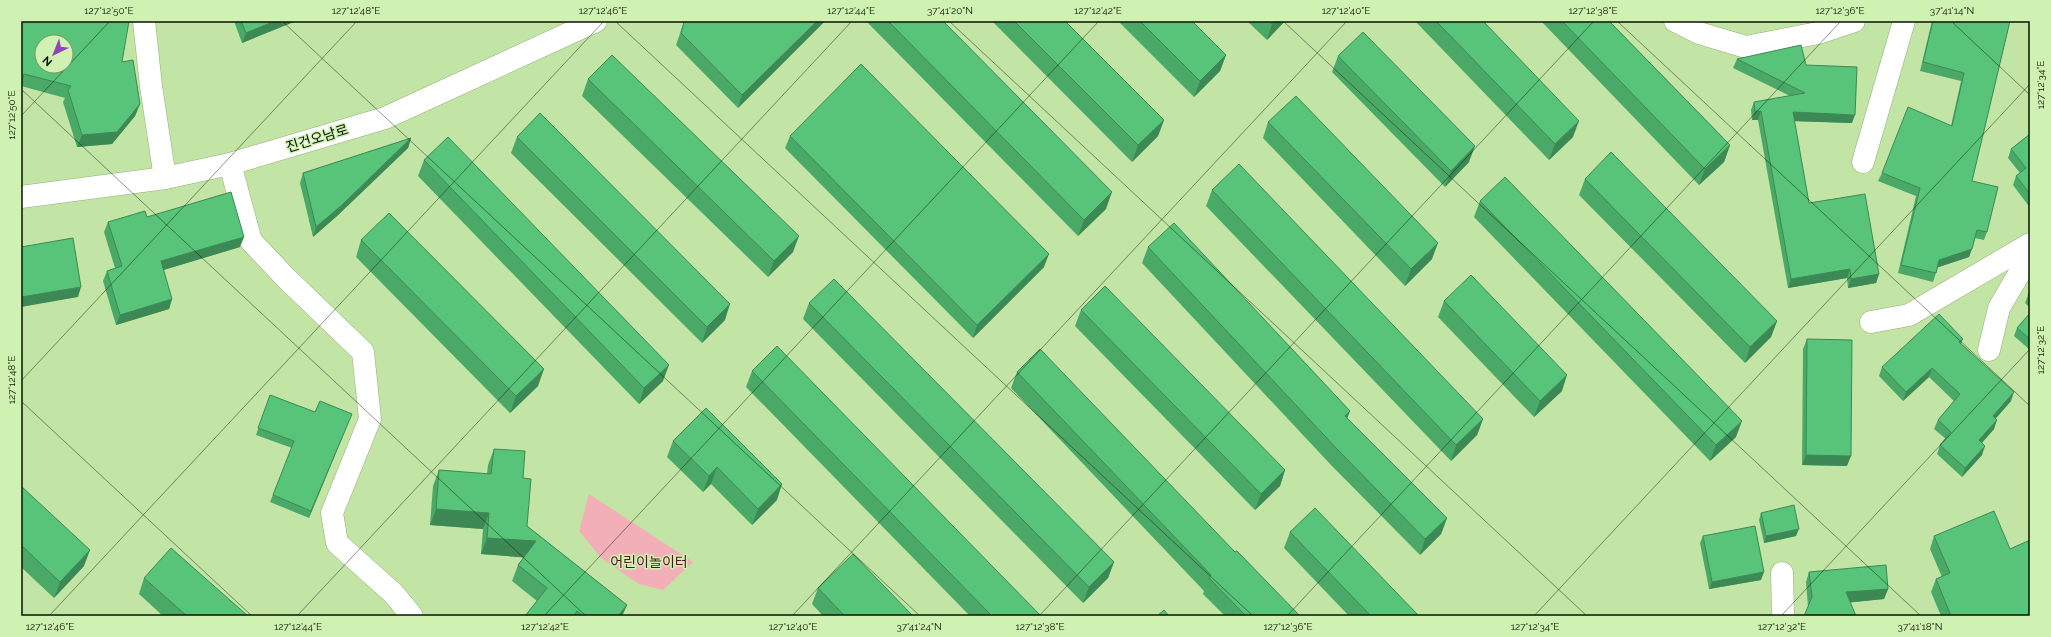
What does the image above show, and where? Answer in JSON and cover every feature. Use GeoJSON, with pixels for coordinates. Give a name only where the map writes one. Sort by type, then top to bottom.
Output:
{"type":"FeatureCollection","features":[{"type":"Feature","properties":{"kind":"street"},"geometry":{"type":"LineString","coordinates":[[144,21],[151,86],[165,178]]}},
{"type":"Feature","properties":{"kind":"street","name":"진건오남로"},"geometry":{"type":"LineString","coordinates":[[21,197],[165,178],[230,164],[385,118],[596,21]]}},
{"type":"Feature","properties":{"kind":"street"},"geometry":{"type":"LineString","coordinates":[[1675,21],[1699,33],[1746,47],[1818,33],[1854,21]]}},
{"type":"Feature","properties":{"kind":"street"},"geometry":{"type":"LineString","coordinates":[[1863,162],[1904,21]]}},
{"type":"Feature","properties":{"kind":"street"},"geometry":{"type":"LineString","coordinates":[[230,164],[251,241],[286,278],[363,352],[370,419],[332,513],[334,528],[337,543],[394,594],[412,616]]}},
{"type":"Feature","properties":{"kind":"street"},"geometry":{"type":"LineString","coordinates":[[1871,322],[1909,315],[2030,244]]}},
{"type":"Feature","properties":{"kind":"street"},"geometry":{"type":"LineString","coordinates":[[1989,350],[1999,308],[2030,255]]}},
{"type":"Feature","properties":{"kind":"street"},"geometry":{"type":"LineString","coordinates":[[1782,573],[1783,616]]}},
{"type":"Feature","properties":{"kind":"green space","name":"어린이놀이터"},"geometry":{"type":"Polygon","coordinates":[[[589,494],[693,562],[663,590],[639,584],[601,558],[579,531],[589,494]]]}},
{"type":"Feature","properties":{"kind":"building"},"geometry":{"type":"Polygon","coordinates":[[[21,21],[129,21],[122,62],[133,60],[140,104],[117,132],[82,135],[68,90],[71,86],[24,74],[21,84],[21,21]]]}},
{"type":"Feature","properties":{"kind":"building"},"geometry":{"type":"Polygon","coordinates":[[[241,21],[275,21],[246,33],[241,21]]]}},
{"type":"Feature","properties":{"kind":"building"},"geometry":{"type":"Polygon","coordinates":[[[817,21],[742,95],[681,33],[684,22],[817,21]]]}},
{"type":"Feature","properties":{"kind":"building"},"geometry":{"type":"Polygon","coordinates":[[[888,21],[943,21],[1112,192],[1084,220],[888,21]]]}},
{"type":"Feature","properties":{"kind":"building"},"geometry":{"type":"Polygon","coordinates":[[[1014,21],[1065,21],[1164,120],[1138,145],[1014,21]]]}},
{"type":"Feature","properties":{"kind":"building"},"geometry":{"type":"Polygon","coordinates":[[[1140,21],[1192,21],[1226,55],[1200,81],[1140,21]]]}},
{"type":"Feature","properties":{"kind":"building"},"geometry":{"type":"Polygon","coordinates":[[[1436,21],[1483,21],[1579,121],[1555,144],[1436,21]]]}},
{"type":"Feature","properties":{"kind":"building"},"geometry":{"type":"Polygon","coordinates":[[[1562,21],[1609,21],[1730,145],[1705,169],[1562,21]]]}},
{"type":"Feature","properties":{"kind":"building"},"geometry":{"type":"Polygon","coordinates":[[[1933,21],[2010,21],[1972,181],[1998,187],[1987,232],[1977,230],[1972,249],[1939,260],[1936,273],[1901,265],[1920,188],[1882,173],[1908,107],[1952,126],[1964,73],[1923,62],[1933,21]]]}},
{"type":"Feature","properties":{"kind":"building"},"geometry":{"type":"Polygon","coordinates":[[[1363,32],[1475,146],[1451,171],[1338,56],[1363,32]]]}},
{"type":"Feature","properties":{"kind":"building"},"geometry":{"type":"Polygon","coordinates":[[[1801,45],[1806,65],[1857,67],[1855,115],[1793,112],[1809,203],[1865,194],[1879,274],[1851,279],[1850,269],[1791,279],[1761,111],[1755,111],[1754,102],[1805,93],[1737,59],[1801,45]]]}},
{"type":"Feature","properties":{"kind":"building"},"geometry":{"type":"Polygon","coordinates":[[[612,55],[799,236],[774,261],[588,79],[612,55]]]}},
{"type":"Feature","properties":{"kind":"building"},"geometry":{"type":"Polygon","coordinates":[[[861,64],[1049,254],[977,325],[790,136],[861,64]]]}},
{"type":"Feature","properties":{"kind":"building"},"geometry":{"type":"Polygon","coordinates":[[[1296,96],[1438,243],[1411,269],[1268,122],[1296,96]]]}},
{"type":"Feature","properties":{"kind":"building"},"geometry":{"type":"Polygon","coordinates":[[[540,113],[730,304],[707,327],[517,137],[540,113]]]}},
{"type":"Feature","properties":{"kind":"building"},"geometry":{"type":"Polygon","coordinates":[[[2030,134],[2030,194],[2016,176],[2026,168],[2011,149],[2030,134]]]}},
{"type":"Feature","properties":{"kind":"building"},"geometry":{"type":"Polygon","coordinates":[[[448,137],[669,365],[644,388],[424,160],[448,137]]]}},
{"type":"Feature","properties":{"kind":"building"},"geometry":{"type":"Polygon","coordinates":[[[411,138],[341,206],[316,227],[303,173],[411,138]]]}},
{"type":"Feature","properties":{"kind":"building"},"geometry":{"type":"Polygon","coordinates":[[[1611,152],[1777,321],[1750,347],[1585,179],[1611,152]]]}},
{"type":"Feature","properties":{"kind":"building"},"geometry":{"type":"Polygon","coordinates":[[[1239,164],[1483,419],[1456,445],[1212,190],[1239,164]]]}},
{"type":"Feature","properties":{"kind":"building"},"geometry":{"type":"Polygon","coordinates":[[[1505,177],[1742,421],[1716,445],[1480,201],[1505,177]]]}},
{"type":"Feature","properties":{"kind":"building"},"geometry":{"type":"Polygon","coordinates":[[[231,192],[244,237],[161,261],[172,299],[120,315],[107,271],[122,266],[108,222],[145,211],[147,217],[231,192]]]}},
{"type":"Feature","properties":{"kind":"building"},"geometry":{"type":"Polygon","coordinates":[[[389,213],[544,369],[516,396],[361,240],[389,213]]]}},
{"type":"Feature","properties":{"kind":"building"},"geometry":{"type":"Polygon","coordinates":[[[1174,223],[1350,411],[1345,416],[1447,518],[1425,539],[1337,449],[1148,247],[1174,223]]]}},
{"type":"Feature","properties":{"kind":"building"},"geometry":{"type":"Polygon","coordinates":[[[73,238],[81,287],[21,297],[21,247],[73,238]]]}},
{"type":"Feature","properties":{"kind":"building"},"geometry":{"type":"Polygon","coordinates":[[[1471,275],[1567,375],[1540,401],[1444,301],[1471,275]]]}},
{"type":"Feature","properties":{"kind":"building"},"geometry":{"type":"Polygon","coordinates":[[[834,279],[1114,562],[1089,587],[809,303],[834,279]]]}},
{"type":"Feature","properties":{"kind":"building"},"geometry":{"type":"Polygon","coordinates":[[[1105,286],[1285,470],[1261,494],[1081,310],[1105,286]]]}},
{"type":"Feature","properties":{"kind":"building"},"geometry":{"type":"Polygon","coordinates":[[[2030,313],[2030,339],[2017,328],[2030,313]]]}},
{"type":"Feature","properties":{"kind":"building"},"geometry":{"type":"Polygon","coordinates":[[[1939,314],[1963,339],[1959,342],[2014,392],[1993,416],[1997,420],[1979,440],[1985,446],[1965,468],[1940,445],[1951,432],[1938,420],[1960,394],[1932,368],[1906,392],[1882,367],[1939,314]]]}},
{"type":"Feature","properties":{"kind":"building"},"geometry":{"type":"Polygon","coordinates":[[[1807,339],[1852,340],[1851,456],[1806,455],[1807,339]]]}},
{"type":"Feature","properties":{"kind":"building"},"geometry":{"type":"Polygon","coordinates":[[[777,346],[1041,616],[992,616],[752,371],[777,346]]]}},
{"type":"Feature","properties":{"kind":"building"},"geometry":{"type":"Polygon","coordinates":[[[1040,349],[1235,552],[1237,551],[1300,616],[1246,616],[1209,578],[1211,575],[1017,372],[1040,349]]]}},
{"type":"Feature","properties":{"kind":"building"},"geometry":{"type":"Polygon","coordinates":[[[270,395],[315,412],[320,401],[352,414],[311,511],[273,495],[294,441],[258,428],[270,395]]]}},
{"type":"Feature","properties":{"kind":"building"},"geometry":{"type":"Polygon","coordinates":[[[706,408],[782,484],[758,509],[717,467],[709,476],[673,441],[706,408]]]}},
{"type":"Feature","properties":{"kind":"building"},"geometry":{"type":"Polygon","coordinates":[[[494,449],[525,451],[523,478],[531,479],[527,526],[627,605],[618,616],[583,616],[577,611],[573,616],[525,616],[547,588],[518,565],[536,541],[487,538],[489,513],[436,509],[439,470],[491,474],[494,449]]]}},
{"type":"Feature","properties":{"kind":"building"},"geometry":{"type":"Polygon","coordinates":[[[21,486],[90,550],[60,582],[21,545],[21,486]]]}},
{"type":"Feature","properties":{"kind":"building"},"geometry":{"type":"Polygon","coordinates":[[[1794,505],[1799,529],[1766,536],[1761,513],[1794,505]]]}},
{"type":"Feature","properties":{"kind":"building"},"geometry":{"type":"Polygon","coordinates":[[[1315,508],[1419,616],[1371,616],[1290,532],[1315,508]]]}},
{"type":"Feature","properties":{"kind":"building"},"geometry":{"type":"Polygon","coordinates":[[[1994,511],[2010,549],[2030,540],[2030,616],[1951,616],[1936,579],[1950,573],[1934,536],[1994,511]]]}},
{"type":"Feature","properties":{"kind":"building"},"geometry":{"type":"Polygon","coordinates":[[[1755,526],[1764,572],[1712,582],[1703,536],[1755,526]]]}},
{"type":"Feature","properties":{"kind":"building"},"geometry":{"type":"Polygon","coordinates":[[[171,548],[248,616],[187,616],[144,578],[171,548]]]}},
{"type":"Feature","properties":{"kind":"building"},"geometry":{"type":"Polygon","coordinates":[[[853,554],[913,616],[845,616],[818,588],[853,554]]]}},
{"type":"Feature","properties":{"kind":"building"},"geometry":{"type":"Polygon","coordinates":[[[1886,565],[1888,589],[1846,592],[1856,616],[1804,616],[1812,597],[1809,572],[1886,565]]]}},
{"type":"Feature","properties":{"kind":"building"},"geometry":{"type":"Polygon","coordinates":[[[1164,610],[1169,616],[1157,616],[1164,610]]]}}]}
